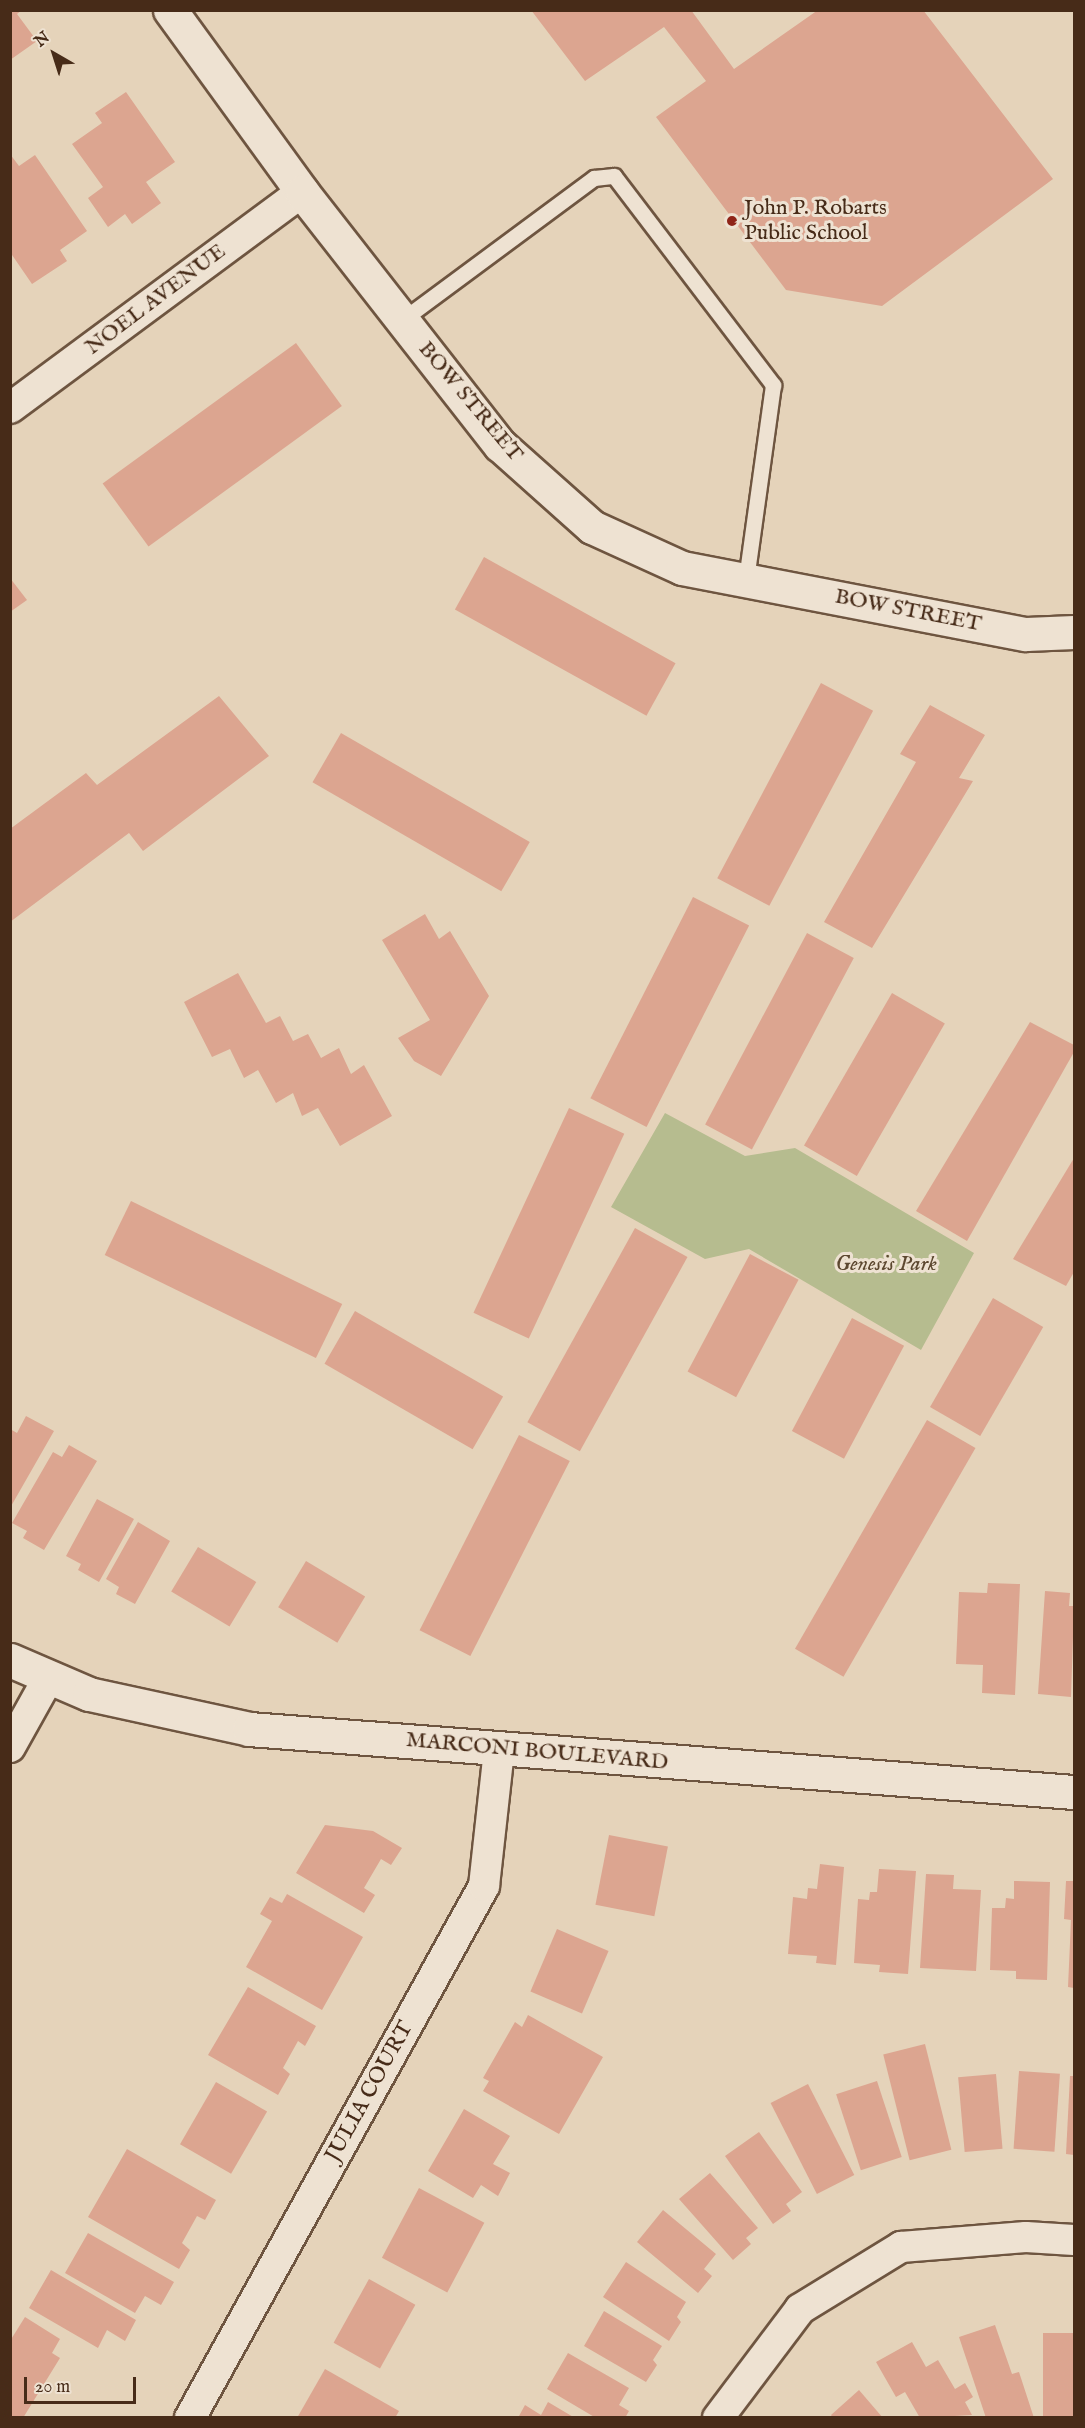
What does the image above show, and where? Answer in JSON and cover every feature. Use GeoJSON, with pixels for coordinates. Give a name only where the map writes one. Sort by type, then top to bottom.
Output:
{"type":"FeatureCollection","features":[{"type":"Feature","properties":{"kind":"street","name":"BOW STREET"},"geometry":{"type":"LineString","coordinates":[[170,10],[302,192],[500,445],[592,527],[682,568],[1026,634],[1074,632]]}},
{"type":"Feature","properties":{"kind":"street","name":"NOEL AVENUE"},"geometry":{"type":"LineString","coordinates":[[10,408],[302,192]]}},
{"type":"Feature","properties":{"kind":"street","name":"MARCONI BOULEVARD"},"geometry":{"type":"LineString","coordinates":[[10,1660],[89,1694],[249,1728],[499,1750],[1074,1792]]}},
{"type":"Feature","properties":{"kind":"street"},"geometry":{"type":"LineString","coordinates":[[10,1746],[50,1677]]}},
{"type":"Feature","properties":{"kind":"street","name":"JULIA COURT"},"geometry":{"type":"LineString","coordinates":[[190,2418],[484,1886],[499,1750]]}},
{"type":"Feature","properties":{"kind":"street"},"geometry":{"type":"LineString","coordinates":[[718,2418],[800,2309],[901,2247],[1026,2237],[1074,2240]]}},
{"type":"Feature","properties":{"kind":"lane"},"geometry":{"type":"LineString","coordinates":[[402,320],[594,178],[614,176],[773,385],[746,580]]}},
{"type":"Feature","properties":{"kind":"green space","name":"Genesis Park"},"geometry":{"type":"Polygon","coordinates":[[[665,1113],[745,1156],[795,1148],[974,1253],[921,1350],[749,1249],[705,1259],[611,1207],[665,1113]]]}},
{"type":"Feature","properties":{"kind":"building"},"geometry":{"type":"Polygon","coordinates":[[[10,10],[22,10],[17,14],[37,41],[10,60],[10,10]]]}},
{"type":"Feature","properties":{"kind":"building"},"geometry":{"type":"Polygon","coordinates":[[[531,10],[691,10],[734,69],[818,10],[923,10],[1053,179],[882,306],[786,290],[656,117],[706,81],[664,27],[585,81],[531,10]]]}},
{"type":"Feature","properties":{"kind":"building"},"geometry":{"type":"Polygon","coordinates":[[[126,92],[175,162],[146,182],[161,203],[132,224],[125,214],[108,227],[88,198],[103,187],[72,144],[102,123],[95,113],[126,92]]]}},
{"type":"Feature","properties":{"kind":"building"},"geometry":{"type":"Polygon","coordinates":[[[10,154],[19,166],[35,155],[87,231],[60,250],[67,261],[32,284],[10,252],[10,154]]]}},
{"type":"Feature","properties":{"kind":"building"},"geometry":{"type":"Polygon","coordinates":[[[296,343],[342,406],[148,547],[103,483],[296,343]]]}},
{"type":"Feature","properties":{"kind":"building"},"geometry":{"type":"Polygon","coordinates":[[[484,557],[676,663],[646,716],[455,609],[484,557]]]}},
{"type":"Feature","properties":{"kind":"building"},"geometry":{"type":"Polygon","coordinates":[[[10,578],[27,600],[10,612],[10,578]]]}},
{"type":"Feature","properties":{"kind":"building"},"geometry":{"type":"Polygon","coordinates":[[[821,683],[873,711],[769,906],[717,878],[821,683]]]}},
{"type":"Feature","properties":{"kind":"building"},"geometry":{"type":"Polygon","coordinates":[[[219,696],[269,756],[143,851],[129,833],[10,922],[10,829],[86,773],[97,785],[219,696]]]}},
{"type":"Feature","properties":{"kind":"building"},"geometry":{"type":"Polygon","coordinates":[[[930,705],[985,735],[959,778],[973,781],[872,948],[824,922],[916,762],[900,754],[930,705]]]}},
{"type":"Feature","properties":{"kind":"building"},"geometry":{"type":"Polygon","coordinates":[[[341,733],[530,842],[501,891],[312,782],[341,733]]]}},
{"type":"Feature","properties":{"kind":"building"},"geometry":{"type":"Polygon","coordinates":[[[693,897],[749,926],[647,1127],[590,1098],[693,897]]]}},
{"type":"Feature","properties":{"kind":"building"},"geometry":{"type":"Polygon","coordinates":[[[425,914],[439,939],[450,931],[489,996],[441,1076],[414,1061],[398,1038],[430,1020],[382,940],[425,914]]]}},
{"type":"Feature","properties":{"kind":"building"},"geometry":{"type":"Polygon","coordinates":[[[807,933],[854,958],[752,1149],[705,1125],[807,933]]]}},
{"type":"Feature","properties":{"kind":"building"},"geometry":{"type":"Polygon","coordinates":[[[238,973],[266,1023],[280,1016],[293,1041],[308,1034],[321,1058],[339,1048],[351,1074],[364,1065],[392,1116],[340,1146],[318,1108],[302,1116],[293,1093],[276,1103],[258,1070],[244,1078],[230,1049],[212,1057],[184,1002],[238,973]]]}},
{"type":"Feature","properties":{"kind":"building"},"geometry":{"type":"Polygon","coordinates":[[[892,993],[945,1023],[857,1176],[804,1145],[892,993]]]}},
{"type":"Feature","properties":{"kind":"building"},"geometry":{"type":"Polygon","coordinates":[[[1030,1022],[1074,1045],[1074,1052],[967,1241],[916,1211],[1030,1022]]]}},
{"type":"Feature","properties":{"kind":"building"},"geometry":{"type":"Polygon","coordinates":[[[569,1108],[624,1134],[529,1339],[473,1313],[569,1108]]]}},
{"type":"Feature","properties":{"kind":"building"},"geometry":{"type":"Polygon","coordinates":[[[1074,1158],[1074,1272],[1066,1286],[1013,1259],[1074,1158]]]}},
{"type":"Feature","properties":{"kind":"building"},"geometry":{"type":"Polygon","coordinates":[[[131,1201],[342,1304],[316,1358],[105,1255],[131,1201]]]}},
{"type":"Feature","properties":{"kind":"building"},"geometry":{"type":"Polygon","coordinates":[[[635,1228],[687,1257],[580,1451],[527,1422],[635,1228]]]}},
{"type":"Feature","properties":{"kind":"building"},"geometry":{"type":"Polygon","coordinates":[[[750,1254],[799,1280],[736,1397],[688,1371],[750,1254]]]}},
{"type":"Feature","properties":{"kind":"building"},"geometry":{"type":"Polygon","coordinates":[[[993,1298],[1043,1327],[980,1436],[930,1407],[993,1298]]]}},
{"type":"Feature","properties":{"kind":"building"},"geometry":{"type":"Polygon","coordinates":[[[355,1311],[503,1396],[473,1449],[324,1364],[355,1311]]]}},
{"type":"Feature","properties":{"kind":"building"},"geometry":{"type":"Polygon","coordinates":[[[852,1318],[904,1346],[844,1459],[792,1431],[852,1318]]]}},
{"type":"Feature","properties":{"kind":"building"},"geometry":{"type":"Polygon","coordinates":[[[26,1416],[54,1431],[10,1508],[10,1429],[17,1433],[26,1416]]]}},
{"type":"Feature","properties":{"kind":"building"},"geometry":{"type":"Polygon","coordinates":[[[927,1420],[975,1448],[843,1677],[795,1649],[927,1420]]]}},
{"type":"Feature","properties":{"kind":"building"},"geometry":{"type":"Polygon","coordinates":[[[519,1435],[570,1461],[470,1656],[420,1630],[519,1435]]]}},
{"type":"Feature","properties":{"kind":"building"},"geometry":{"type":"Polygon","coordinates":[[[69,1445],[97,1461],[44,1550],[23,1538],[27,1531],[12,1523],[53,1452],[62,1457],[69,1445]]]}},
{"type":"Feature","properties":{"kind":"building"},"geometry":{"type":"Polygon","coordinates":[[[97,1499],[134,1519],[99,1582],[78,1570],[81,1564],[66,1556],[97,1499]]]}},
{"type":"Feature","properties":{"kind":"building"},"geometry":{"type":"Polygon","coordinates":[[[138,1522],[170,1541],[135,1604],[116,1594],[119,1587],[106,1579],[138,1522]]]}},
{"type":"Feature","properties":{"kind":"building"},"geometry":{"type":"Polygon","coordinates":[[[198,1547],[256,1582],[230,1627],[171,1592],[198,1547]]]}},
{"type":"Feature","properties":{"kind":"building"},"geometry":{"type":"Polygon","coordinates":[[[306,1561],[365,1597],[337,1643],[278,1607],[306,1561]]]}},
{"type":"Feature","properties":{"kind":"building"},"geometry":{"type":"Polygon","coordinates":[[[988,1583],[1020,1584],[1015,1695],[982,1693],[983,1665],[956,1664],[959,1592],[987,1593],[988,1583]]]}},
{"type":"Feature","properties":{"kind":"building"},"geometry":{"type":"Polygon","coordinates":[[[1045,1591],[1070,1593],[1069,1606],[1074,1606],[1071,1697],[1038,1694],[1045,1591]]]}},
{"type":"Feature","properties":{"kind":"building"},"geometry":{"type":"Polygon","coordinates":[[[325,1825],[373,1831],[402,1848],[391,1865],[381,1859],[364,1888],[375,1895],[364,1913],[296,1873],[325,1825]]]}},
{"type":"Feature","properties":{"kind":"building"},"geometry":{"type":"Polygon","coordinates":[[[609,1835],[668,1846],[654,1916],[595,1905],[609,1835]]]}},
{"type":"Feature","properties":{"kind":"building"},"geometry":{"type":"Polygon","coordinates":[[[820,1864],[844,1867],[836,1965],[816,1963],[817,1956],[788,1954],[793,1897],[807,1899],[808,1888],[817,1889],[820,1864]]]}},
{"type":"Feature","properties":{"kind":"building"},"geometry":{"type":"Polygon","coordinates":[[[879,1869],[916,1871],[908,1974],[879,1972],[880,1965],[854,1963],[858,1899],[869,1900],[870,1892],[877,1892],[879,1869]]]}},
{"type":"Feature","properties":{"kind":"building"},"geometry":{"type":"Polygon","coordinates":[[[926,1874],[954,1875],[953,1889],[981,1890],[976,1971],[920,1968],[926,1874]]]}},
{"type":"Feature","properties":{"kind":"building"},"geometry":{"type":"Polygon","coordinates":[[[1014,1881],[1050,1882],[1047,1980],[1016,1979],[1016,1971],[990,1970],[992,1908],[1005,1908],[1006,1898],[1014,1899],[1014,1881]]]}},
{"type":"Feature","properties":{"kind":"building"},"geometry":{"type":"Polygon","coordinates":[[[1066,1881],[1074,1881],[1074,1988],[1068,1987],[1071,1920],[1064,1919],[1066,1881]]]}},
{"type":"Feature","properties":{"kind":"building"},"geometry":{"type":"Polygon","coordinates":[[[287,1894],[363,1937],[322,2010],[246,1967],[272,1921],[260,1914],[270,1897],[282,1903],[287,1894]]]}},
{"type":"Feature","properties":{"kind":"building"},"geometry":{"type":"Polygon","coordinates":[[[557,1929],[609,1951],[582,2013],[530,1992],[557,1929]]]}},
{"type":"Feature","properties":{"kind":"building"},"geometry":{"type":"Polygon","coordinates":[[[248,1987],[316,2026],[305,2046],[298,2041],[283,2068],[290,2074],[278,2095],[208,2055],[248,1987]]]}},
{"type":"Feature","properties":{"kind":"building"},"geometry":{"type":"Polygon","coordinates":[[[528,2015],[603,2057],[559,2134],[483,2091],[489,2081],[483,2078],[515,2022],[522,2027],[528,2015]]]}},
{"type":"Feature","properties":{"kind":"building"},"geometry":{"type":"Polygon","coordinates":[[[925,2044],[951,2150],[910,2160],[883,2054],[925,2044]]]}},
{"type":"Feature","properties":{"kind":"building"},"geometry":{"type":"Polygon","coordinates":[[[1019,2071],[1060,2074],[1054,2152],[1014,2149],[1019,2071]]]}},
{"type":"Feature","properties":{"kind":"building"},"geometry":{"type":"Polygon","coordinates":[[[996,2074],[1003,2149],[965,2152],[958,2077],[996,2074]]]}},
{"type":"Feature","properties":{"kind":"building"},"geometry":{"type":"Polygon","coordinates":[[[1070,2076],[1074,2076],[1074,2155],[1066,2154],[1070,2076]]]}},
{"type":"Feature","properties":{"kind":"building"},"geometry":{"type":"Polygon","coordinates":[[[877,2081],[902,2157],[861,2170],[836,2094],[877,2081]]]}},
{"type":"Feature","properties":{"kind":"building"},"geometry":{"type":"Polygon","coordinates":[[[216,2082],[267,2112],[231,2174],[180,2144],[216,2082]]]}},
{"type":"Feature","properties":{"kind":"building"},"geometry":{"type":"Polygon","coordinates":[[[808,2084],[854,2175],[817,2194],[771,2103],[808,2084]]]}},
{"type":"Feature","properties":{"kind":"building"},"geometry":{"type":"Polygon","coordinates":[[[464,2109],[510,2136],[493,2164],[510,2173],[498,2196],[481,2185],[473,2198],[428,2171],[464,2109]]]}},
{"type":"Feature","properties":{"kind":"building"},"geometry":{"type":"Polygon","coordinates":[[[759,2132],[802,2192],[786,2204],[791,2211],[773,2224],[725,2156],[759,2132]]]}},
{"type":"Feature","properties":{"kind":"building"},"geometry":{"type":"Polygon","coordinates":[[[127,2149],[216,2200],[205,2220],[197,2216],[182,2243],[190,2250],[179,2269],[88,2217],[127,2149]]]}},
{"type":"Feature","properties":{"kind":"building"},"geometry":{"type":"Polygon","coordinates":[[[710,2173],[758,2228],[746,2238],[751,2244],[733,2260],[679,2199],[710,2173]]]}},
{"type":"Feature","properties":{"kind":"building"},"geometry":{"type":"Polygon","coordinates":[[[419,2188],[484,2223],[447,2292],[382,2258],[419,2188]]]}},
{"type":"Feature","properties":{"kind":"building"},"geometry":{"type":"Polygon","coordinates":[[[663,2210],[716,2254],[704,2269],[712,2276],[698,2293],[637,2242],[663,2210]]]}},
{"type":"Feature","properties":{"kind":"building"},"geometry":{"type":"Polygon","coordinates":[[[88,2233],[174,2282],[161,2305],[145,2296],[135,2313],[65,2273],[88,2233]]]}},
{"type":"Feature","properties":{"kind":"building"},"geometry":{"type":"Polygon","coordinates":[[[626,2262],[686,2302],[677,2317],[681,2322],[669,2341],[603,2297],[626,2262]]]}},
{"type":"Feature","properties":{"kind":"building"},"geometry":{"type":"Polygon","coordinates":[[[51,2270],[136,2320],[125,2341],[107,2330],[98,2348],[29,2308],[51,2270]]]}},
{"type":"Feature","properties":{"kind":"building"},"geometry":{"type":"Polygon","coordinates":[[[369,2279],[415,2305],[380,2369],[334,2343],[369,2279]]]}},
{"type":"Feature","properties":{"kind":"building"},"geometry":{"type":"Polygon","coordinates":[[[604,2311],[662,2346],[653,2360],[657,2365],[646,2382],[584,2346],[604,2311]]]}},
{"type":"Feature","properties":{"kind":"building"},"geometry":{"type":"Polygon","coordinates":[[[25,2317],[60,2339],[52,2353],[60,2358],[23,2418],[10,2418],[10,2341],[25,2317]]]}},
{"type":"Feature","properties":{"kind":"building"},"geometry":{"type":"Polygon","coordinates":[[[995,2325],[1012,2374],[1019,2372],[1034,2418],[986,2418],[959,2337],[995,2325]]]}},
{"type":"Feature","properties":{"kind":"building"},"geometry":{"type":"Polygon","coordinates":[[[1043,2333],[1074,2333],[1074,2418],[1043,2418],[1043,2333]]]}},
{"type":"Feature","properties":{"kind":"building"},"geometry":{"type":"Polygon","coordinates":[[[912,2342],[926,2367],[938,2360],[955,2389],[965,2383],[973,2397],[965,2402],[972,2415],[920,2418],[905,2392],[896,2397],[876,2362],[912,2342]]]}},
{"type":"Feature","properties":{"kind":"building"},"geometry":{"type":"Polygon","coordinates":[[[568,2353],[629,2388],[619,2405],[629,2411],[625,2418],[596,2418],[547,2389],[568,2353]]]}},
{"type":"Feature","properties":{"kind":"building"},"geometry":{"type":"Polygon","coordinates":[[[325,2369],[399,2411],[395,2418],[297,2418],[325,2369]]]}},
{"type":"Feature","properties":{"kind":"building"},"geometry":{"type":"Polygon","coordinates":[[[859,2390],[883,2418],[833,2418],[831,2415],[859,2390]]]}},
{"type":"Feature","properties":{"kind":"building"},"geometry":{"type":"Polygon","coordinates":[[[548,2402],[575,2418],[519,2416],[525,2405],[541,2415],[548,2402]]]}},
{"type":"Feature","properties":{"kind":"place","name":"John P. Robarts Public School"},"geometry":{"type":"Point","coordinates":[732,221]}}]}
